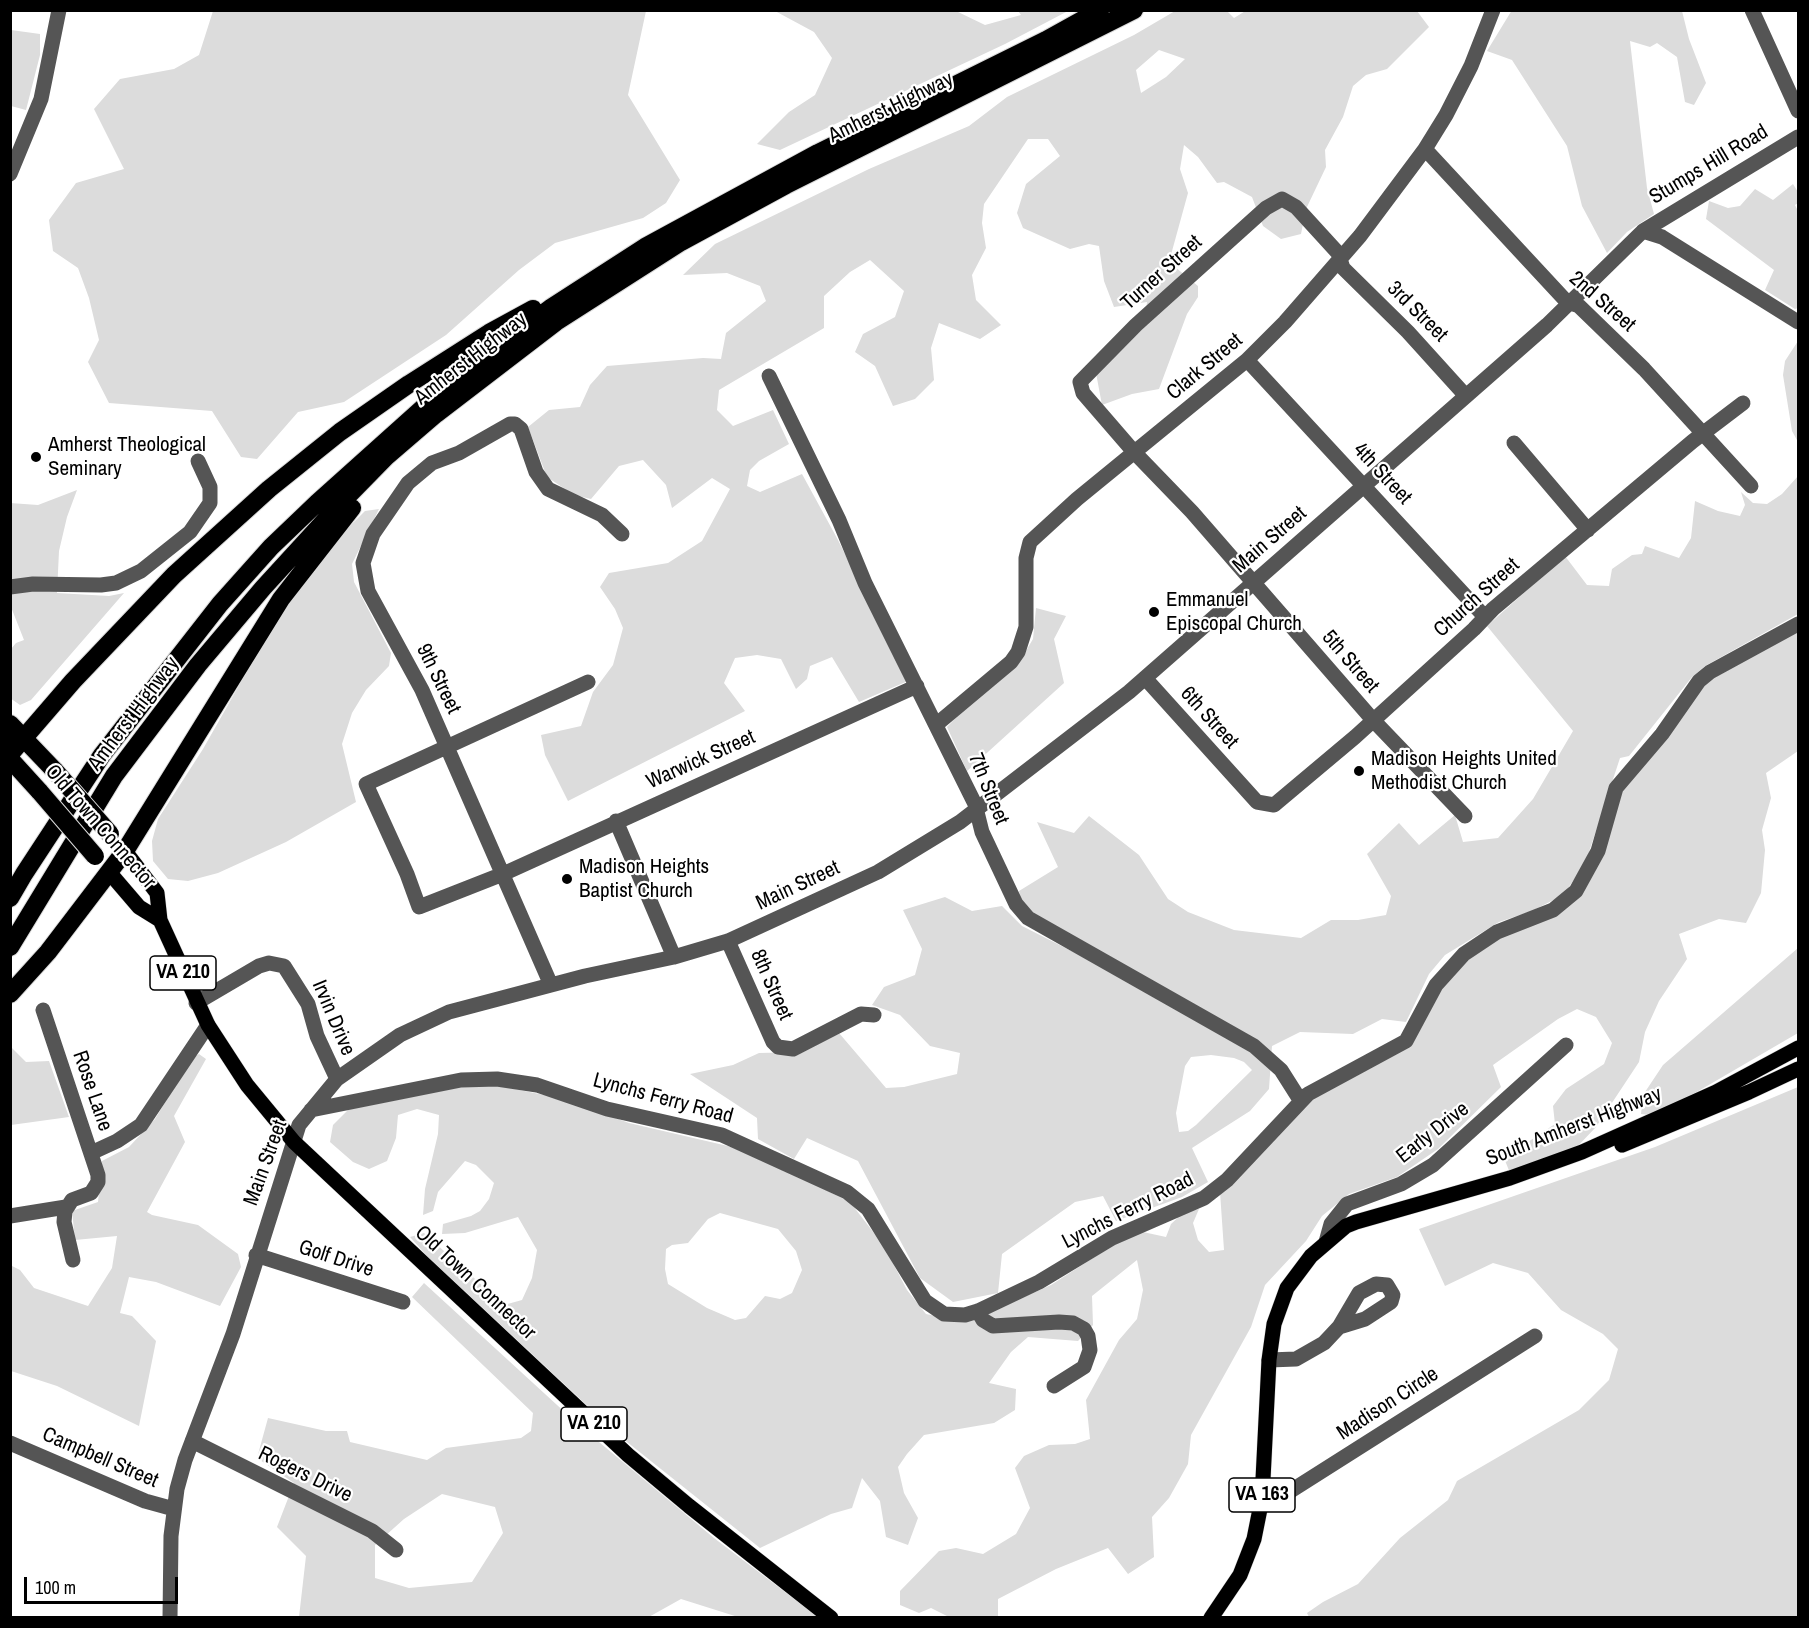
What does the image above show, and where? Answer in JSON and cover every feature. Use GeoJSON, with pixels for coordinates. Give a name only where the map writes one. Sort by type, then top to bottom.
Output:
{"type":"FeatureCollection","features":[{"type":"Feature","properties":{"kind":"highway","name":"Amherst Highway"},"geometry":{"type":"LineString","coordinates":[[10,898],[102,755],[173,661],[272,547],[365,457],[453,381],[523,328],[611,267],[789,168],[1046,40],[1101,10]]}},
{"type":"Feature","properties":{"kind":"highway","name":"Amherst Highway"},"geometry":{"type":"LineString","coordinates":[[10,947],[114,776],[198,665],[263,588],[386,457],[493,369],[614,283],[738,210],[1134,10]]}},
{"type":"Feature","properties":{"kind":"highway"},"geometry":{"type":"LineString","coordinates":[[10,754],[17,730],[174,575],[269,489],[340,432],[409,384],[489,333],[611,267]]}},
{"type":"Feature","properties":{"kind":"highway"},"geometry":{"type":"LineString","coordinates":[[10,994],[48,952],[125,851],[280,598],[313,554],[381,477],[493,369]]}},
{"type":"Feature","properties":{"kind":"highway","name":"Old Town Connector"},"geometry":{"type":"LineString","coordinates":[[17,730],[125,851]]}},
{"type":"Feature","properties":{"kind":"highway","name":"Old Town Connector"},"geometry":{"type":"LineString","coordinates":[[10,759],[109,872]]}},
{"type":"Feature","properties":{"kind":"main road","name":"Old Town Connector"},"geometry":{"type":"LineString","coordinates":[[125,851],[157,893],[160,920],[208,1025],[247,1085],[294,1142],[628,1455],[689,1506],[831,1617]]}},
{"type":"Feature","properties":{"kind":"main road","name":"Old Town Connector"},"geometry":{"type":"LineString","coordinates":[[109,872],[139,907],[160,920]]}},
{"type":"Feature","properties":{"kind":"main road","name":"South Amherst Highway"},"geometry":{"type":"LineString","coordinates":[[1211,1617],[1231,1591],[1248,1559],[1262,1499],[1269,1360],[1274,1324],[1287,1288],[1298,1270],[1326,1242],[1346,1226],[1366,1218],[1510,1178],[1582,1152],[1716,1092],[1798,1048]]}},
{"type":"Feature","properties":{"kind":"main road","name":"South Amherst Highway"},"geometry":{"type":"LineString","coordinates":[[1326,1242],[1383,1222],[1524,1183],[1569,1167],[1749,1092],[1798,1069]]}},
{"type":"Feature","properties":{"kind":"street"},"geometry":{"type":"LineString","coordinates":[[10,174],[40,99],[58,10]]}},
{"type":"Feature","properties":{"kind":"street","name":"Clark Street"},"geometry":{"type":"LineString","coordinates":[[937,724],[1011,662],[1018,652],[1026,627],[1026,558],[1030,542],[1134,452],[1247,360],[1285,322],[1385,205],[1425,149],[1472,66],[1493,10]]}},
{"type":"Feature","properties":{"kind":"street"},"geometry":{"type":"LineString","coordinates":[[1752,10],[1798,111]]}},
{"type":"Feature","properties":{"kind":"street","name":"Stumps Hill Road"},"geometry":{"type":"LineString","coordinates":[[1643,231],[1798,137]]}},
{"type":"Feature","properties":{"kind":"street","name":"2nd Street"},"geometry":{"type":"LineString","coordinates":[[1425,149],[1570,303],[1579,306],[1644,369],[1750,486]]}},
{"type":"Feature","properties":{"kind":"street","name":"Turner Street"},"geometry":{"type":"LineString","coordinates":[[1134,452],[1083,393],[1080,382],[1136,325],[1276,200],[1290,201],[1340,258]]}},
{"type":"Feature","properties":{"kind":"street"},"geometry":{"type":"LineString","coordinates":[[1643,231],[1662,237],[1798,322]]}},
{"type":"Feature","properties":{"kind":"street","name":"Main Street"},"geometry":{"type":"LineString","coordinates":[[170,1617],[174,1509],[192,1441],[219,1373],[299,1125],[337,1079],[400,1035],[472,1004],[675,957],[728,941],[878,872],[977,810],[1145,678],[1570,303],[1643,231]]}},
{"type":"Feature","properties":{"kind":"street","name":"3rd Street"},"geometry":{"type":"LineString","coordinates":[[1340,258],[1343,267],[1408,332],[1465,395]]}},
{"type":"Feature","properties":{"kind":"street","name":"4th Street"},"geometry":{"type":"LineString","coordinates":[[1247,360],[1485,617]]}},
{"type":"Feature","properties":{"kind":"street","name":"7th Street"},"geometry":{"type":"LineString","coordinates":[[769,376],[839,520],[865,583],[937,724],[977,810],[982,832],[1022,913],[1254,1046],[1281,1070],[1300,1100]]}},
{"type":"Feature","properties":{"kind":"street","name":"Church Street"},"geometry":{"type":"LineString","coordinates":[[1242,786],[1257,802],[1274,805],[1373,720],[1485,617],[1743,403]]}},
{"type":"Feature","properties":{"kind":"street","name":"9th Street"},"geometry":{"type":"LineString","coordinates":[[551,985],[418,682],[368,591],[363,563],[374,534],[408,483],[432,464],[459,453],[510,424],[519,426],[536,472],[548,489],[603,514],[622,534]]}},
{"type":"Feature","properties":{"kind":"street"},"geometry":{"type":"LineString","coordinates":[[1514,442],[1588,530]]}},
{"type":"Feature","properties":{"kind":"street","name":"5th Street"},"geometry":{"type":"LineString","coordinates":[[1134,452],[1254,583],[1373,720],[1465,816]]}},
{"type":"Feature","properties":{"kind":"street"},"geometry":{"type":"LineString","coordinates":[[10,587],[33,584],[101,585],[116,583],[141,571],[190,532],[210,503],[210,487],[198,462]]}},
{"type":"Feature","properties":{"kind":"street","name":"Lynchs Ferry Road"},"geometry":{"type":"LineString","coordinates":[[311,1110],[461,1080],[497,1079],[537,1085],[607,1109],[722,1135],[847,1192],[868,1209],[925,1301],[944,1314],[965,1315],[978,1311],[1039,1282],[1112,1238],[1204,1198],[1218,1189],[1300,1100],[1323,1084],[1406,1041],[1436,985],[1471,948],[1497,932],[1542,916],[1566,901],[1585,878],[1598,851],[1616,788],[1662,734],[1694,687],[1710,672],[1798,624]]}},
{"type":"Feature","properties":{"kind":"street","name":"6th Street"},"geometry":{"type":"LineString","coordinates":[[1145,678],[1242,786]]}},
{"type":"Feature","properties":{"kind":"street"},"geometry":{"type":"LineString","coordinates":[[447,746],[588,682]]}},
{"type":"Feature","properties":{"kind":"street","name":"Warwick Street"},"geometry":{"type":"LineString","coordinates":[[447,746],[366,784],[407,874],[419,907],[502,874],[918,686]]}},
{"type":"Feature","properties":{"kind":"street"},"geometry":{"type":"LineString","coordinates":[[616,821],[675,957]]}},
{"type":"Feature","properties":{"kind":"street","name":"8th Street"},"geometry":{"type":"LineString","coordinates":[[728,941],[773,1042],[778,1047],[794,1049],[861,1014],[874,1015]]}},
{"type":"Feature","properties":{"kind":"street","name":"Irvin Drive"},"geometry":{"type":"LineString","coordinates":[[196,1003],[259,966],[269,963],[284,966],[308,1004],[317,1036],[337,1079]]}},
{"type":"Feature","properties":{"kind":"street","name":"Rose Lane"},"geometry":{"type":"LineString","coordinates":[[43,1010],[91,1153],[117,1141],[141,1125],[208,1025]]}},
{"type":"Feature","properties":{"kind":"street","name":"Early Drive"},"geometry":{"type":"LineString","coordinates":[[1326,1242],[1331,1224],[1347,1204],[1401,1184],[1433,1166],[1566,1045]]}},
{"type":"Feature","properties":{"kind":"street"},"geometry":{"type":"LineString","coordinates":[[73,1260],[64,1222],[66,1207],[72,1200],[85,1196],[95,1187],[98,1175],[91,1153]]}},
{"type":"Feature","properties":{"kind":"street"},"geometry":{"type":"LineString","coordinates":[[10,1216],[66,1207]]}},
{"type":"Feature","properties":{"kind":"street","name":"Golf Drive"},"geometry":{"type":"LineString","coordinates":[[256,1255],[403,1302]]}},
{"type":"Feature","properties":{"kind":"street"},"geometry":{"type":"LineString","coordinates":[[978,1311],[983,1320],[993,1326],[1059,1322],[1073,1323],[1084,1329],[1088,1336],[1090,1350],[1084,1367],[1054,1386]]}},
{"type":"Feature","properties":{"kind":"street"},"geometry":{"type":"LineString","coordinates":[[1269,1360],[1296,1359],[1324,1343],[1339,1327]]}},
{"type":"Feature","properties":{"kind":"street","name":"Madison Circle"},"geometry":{"type":"LineString","coordinates":[[1262,1499],[1278,1499],[1534,1336]]}},
{"type":"Feature","properties":{"kind":"street","name":"Rogers Drive"},"geometry":{"type":"LineString","coordinates":[[192,1441],[372,1531],[396,1550]]}},
{"type":"Feature","properties":{"kind":"street","name":"Campbell Street"},"geometry":{"type":"LineString","coordinates":[[10,1443],[145,1501],[174,1509]]}},
{"type":"Feature","properties":{"kind":"shaded area"},"geometry":{"type":"Polygon","coordinates":[[[1247,10],[1417,11],[1429,27],[1387,69],[1366,75],[1353,86],[1343,117],[1325,150],[1326,167],[1306,209],[1301,234],[1281,239],[1263,226],[1252,197],[1224,182],[1217,183],[1198,157],[1184,145],[1180,169],[1188,193],[1169,262],[1198,286],[1198,297],[1187,314],[1159,389],[1132,394],[1102,405],[1096,373],[1144,327],[1147,302],[1114,307],[1104,281],[1099,246],[1089,244],[1070,249],[1023,228],[1017,213],[1026,184],[1060,156],[1048,139],[1028,139],[984,204],[982,223],[986,248],[972,275],[976,300],[1001,325],[980,339],[939,323],[931,348],[934,380],[915,399],[893,406],[875,366],[855,352],[863,334],[895,317],[904,291],[870,260],[850,272],[824,296],[824,328],[719,390],[717,410],[733,426],[773,410],[789,444],[759,461],[750,470],[747,486],[760,492],[802,474],[838,540],[908,681],[859,702],[832,657],[810,666],[807,679],[796,689],[781,659],[757,655],[735,658],[724,683],[745,711],[568,801],[545,755],[541,735],[581,726],[593,692],[613,665],[623,628],[615,609],[600,587],[609,573],[668,563],[702,541],[730,489],[712,478],[672,508],[666,485],[643,460],[619,466],[591,499],[574,495],[547,477],[528,427],[549,410],[580,407],[590,385],[607,366],[703,358],[721,359],[726,333],[766,301],[760,286],[727,273],[683,275],[715,244],[869,169],[969,126],[1007,97],[1134,35],[1175,11],[1227,11],[1234,18],[1247,10]],[[1159,50],[1136,70],[1141,93],[1166,77],[1185,59],[1159,50]]]}},
{"type":"Feature","properties":{"kind":"shaded area"},"geometry":{"type":"Polygon","coordinates":[[[1512,10],[1682,11],[1689,39],[1706,83],[1694,105],[1685,102],[1677,57],[1657,43],[1650,47],[1630,41],[1647,188],[1654,214],[1627,232],[1607,253],[1582,206],[1567,146],[1512,60],[1487,51],[1512,10]]]}},
{"type":"Feature","properties":{"kind":"shaded area"},"geometry":{"type":"Polygon","coordinates":[[[213,11],[646,11],[628,95],[680,180],[666,203],[643,218],[555,243],[519,270],[446,335],[344,402],[298,412],[257,459],[241,457],[212,411],[109,403],[88,362],[99,340],[89,298],[78,268],[53,251],[49,220],[76,183],[124,169],[94,109],[120,79],[174,69],[199,55],[213,11]]]}},
{"type":"Feature","properties":{"kind":"shaded area"},"geometry":{"type":"Polygon","coordinates":[[[775,11],[956,11],[985,25],[1021,15],[1018,11],[1068,11],[1005,44],[780,150],[757,144],[789,112],[815,95],[832,58],[814,32],[775,11]]]}},
{"type":"Feature","properties":{"kind":"shaded area"},"geometry":{"type":"Polygon","coordinates":[[[10,27],[11,30],[40,34],[40,55],[26,110],[11,106],[10,27]]]}},
{"type":"Feature","properties":{"kind":"shaded area"},"geometry":{"type":"Polygon","coordinates":[[[1793,184],[1798,192],[1798,203],[1795,205],[1798,211],[1798,308],[1795,309],[1765,290],[1774,270],[1706,219],[1709,201],[1728,208],[1740,206],[1755,189],[1773,200],[1793,184]]]}},
{"type":"Feature","properties":{"kind":"shaded area"},"geometry":{"type":"Polygon","coordinates":[[[1798,341],[1798,442],[1792,431],[1783,375],[1785,361],[1798,341]]]}},
{"type":"Feature","properties":{"kind":"shaded area"},"geometry":{"type":"Polygon","coordinates":[[[1798,476],[1798,614],[1705,666],[1692,677],[1629,756],[1620,758],[1585,864],[1563,895],[1532,911],[1499,922],[1445,955],[1429,974],[1406,1022],[1382,1019],[1353,1034],[1300,1032],[1272,1046],[1269,1089],[1250,1111],[1192,1148],[1208,1182],[1182,1197],[1116,1221],[1103,1196],[1075,1202],[1002,1254],[998,1293],[953,1302],[920,1278],[858,1161],[807,1138],[794,1159],[758,1139],[757,1118],[690,1074],[733,1065],[759,1053],[803,1052],[839,1033],[886,1088],[904,1087],[957,1074],[960,1053],[930,1046],[900,1015],[872,1005],[884,987],[915,975],[922,949],[903,910],[945,897],[972,911],[1002,906],[1022,926],[1135,983],[1022,907],[1019,891],[1058,867],[1037,822],[1074,833],[1089,816],[1139,855],[1168,899],[1188,912],[1234,930],[1301,938],[1331,920],[1358,920],[1386,915],[1391,896],[1367,854],[1399,823],[1419,845],[1455,815],[1463,842],[1498,838],[1533,799],[1573,731],[1487,626],[1565,556],[1587,585],[1609,586],[1612,569],[1632,555],[1642,554],[1645,546],[1679,558],[1691,538],[1695,501],[1718,511],[1740,516],[1745,505],[1741,492],[1753,503],[1767,504],[1782,494],[1798,476]],[[1211,1055],[1191,1057],[1185,1066],[1176,1113],[1179,1132],[1188,1131],[1196,1125],[1252,1070],[1244,1062],[1234,1058],[1211,1055]]]}},
{"type":"Feature","properties":{"kind":"shaded area"},"geometry":{"type":"Polygon","coordinates":[[[77,490],[67,517],[59,551],[57,593],[109,596],[124,593],[31,700],[20,705],[10,698],[11,649],[16,643],[24,640],[11,607],[10,503],[38,505],[77,490]]]}},
{"type":"Feature","properties":{"kind":"shaded area"},"geometry":{"type":"Polygon","coordinates":[[[379,509],[352,564],[354,582],[391,653],[389,666],[366,690],[352,713],[342,744],[356,802],[286,842],[218,873],[188,881],[168,879],[153,861],[152,841],[158,819],[203,749],[284,606],[330,546],[365,511],[379,509]]]}},
{"type":"Feature","properties":{"kind":"shaded area"},"geometry":{"type":"Polygon","coordinates":[[[1036,608],[1066,616],[1054,639],[1064,683],[967,771],[947,727],[973,700],[1017,666],[1033,639],[1036,608]]]}},
{"type":"Feature","properties":{"kind":"shaded area"},"geometry":{"type":"Polygon","coordinates":[[[1798,629],[1798,751],[1766,773],[1771,798],[1762,830],[1765,850],[1761,893],[1746,923],[1719,919],[1679,934],[1687,959],[1659,1001],[1645,1032],[1639,1062],[1596,1127],[1576,1148],[1510,1173],[1504,1158],[1555,1124],[1553,1106],[1566,1089],[1604,1064],[1612,1043],[1596,1017],[1577,1009],[1558,1019],[1493,1065],[1501,1087],[1438,1149],[1397,1177],[1349,1194],[1322,1216],[1306,1241],[1265,1285],[1251,1327],[1191,1435],[1188,1464],[1169,1498],[1152,1517],[1154,1557],[1128,1574],[1108,1548],[1056,1569],[998,1599],[998,1617],[949,1617],[931,1608],[919,1613],[900,1605],[900,1591],[939,1551],[956,1548],[983,1554],[1016,1534],[1030,1508],[1015,1468],[1024,1456],[1049,1445],[1075,1444],[1090,1439],[1086,1400],[1119,1340],[1137,1319],[1143,1290],[1137,1260],[1092,1296],[1093,1325],[1078,1341],[1028,1337],[1011,1352],[989,1383],[1016,1389],[1015,1410],[994,1423],[924,1435],[907,1454],[898,1467],[904,1493],[918,1518],[908,1545],[886,1537],[880,1501],[862,1478],[852,1508],[831,1514],[760,1548],[622,1438],[429,1258],[410,1237],[424,1233],[504,1305],[522,1300],[532,1278],[537,1250],[518,1217],[465,1233],[442,1234],[443,1224],[471,1216],[480,1211],[489,1199],[494,1183],[476,1165],[465,1161],[438,1192],[433,1211],[423,1215],[425,1189],[438,1134],[439,1115],[417,1109],[398,1115],[396,1138],[387,1161],[369,1169],[353,1162],[330,1142],[333,1125],[349,1109],[436,1088],[490,1084],[564,1099],[629,1123],[745,1150],[850,1202],[884,1246],[907,1290],[926,1314],[954,1320],[971,1320],[1051,1285],[1121,1240],[1143,1232],[1166,1237],[1171,1224],[1184,1212],[1199,1209],[1193,1223],[1198,1240],[1209,1252],[1224,1250],[1220,1192],[1303,1103],[1401,1051],[1435,995],[1481,947],[1569,905],[1621,790],[1702,685],[1798,629]],[[720,1213],[708,1219],[688,1243],[672,1245],[666,1249],[665,1269],[668,1284],[707,1308],[735,1320],[746,1318],[765,1296],[780,1299],[792,1293],[802,1270],[796,1251],[778,1229],[720,1213]]]}},
{"type":"Feature","properties":{"kind":"shaded area"},"geometry":{"type":"Polygon","coordinates":[[[1798,948],[1798,1033],[1695,1093],[1650,1115],[1641,1114],[1643,1095],[1663,1065],[1798,948]]]}},
{"type":"Feature","properties":{"kind":"shaded area"},"geometry":{"type":"Polygon","coordinates":[[[11,1047],[26,1062],[49,1061],[69,1117],[11,1125],[11,1047]]]}},
{"type":"Feature","properties":{"kind":"shaded area"},"geometry":{"type":"Polygon","coordinates":[[[199,1054],[206,1059],[174,1116],[185,1142],[147,1212],[198,1225],[238,1254],[241,1267],[220,1306],[156,1282],[129,1277],[120,1313],[132,1316],[156,1341],[139,1426],[57,1386],[11,1371],[10,1265],[20,1270],[34,1288],[88,1306],[112,1268],[117,1236],[75,1240],[72,1211],[98,1202],[102,1161],[129,1147],[155,1119],[192,1058],[199,1054]]]}},
{"type":"Feature","properties":{"kind":"shaded area"},"geometry":{"type":"Polygon","coordinates":[[[1798,1087],[1798,1617],[1309,1617],[1307,1613],[1323,1602],[1358,1584],[1400,1538],[1448,1500],[1457,1481],[1579,1410],[1609,1380],[1618,1349],[1603,1334],[1561,1310],[1528,1273],[1493,1263],[1445,1286],[1419,1229],[1655,1147],[1798,1087]]]}},
{"type":"Feature","properties":{"kind":"shaded area"},"geometry":{"type":"Polygon","coordinates":[[[424,1283],[581,1427],[714,1538],[818,1617],[738,1617],[681,1599],[647,1618],[299,1617],[306,1556],[277,1527],[294,1483],[257,1458],[268,1418],[326,1431],[347,1431],[350,1442],[427,1460],[446,1448],[521,1438],[531,1431],[533,1413],[412,1297],[424,1283]],[[442,1494],[404,1519],[375,1545],[375,1578],[409,1588],[472,1582],[503,1533],[495,1507],[442,1494]]]}},
{"type":"Feature","properties":{"kind":"place","name":"Amherst Theological Seminary"},"geometry":{"type":"Point","coordinates":[36,457]}},
{"type":"Feature","properties":{"kind":"place","name":"Emmanuel Episcopal Church"},"geometry":{"type":"Point","coordinates":[1154,612]}},
{"type":"Feature","properties":{"kind":"place","name":"Madison Heights United Methodist Church"},"geometry":{"type":"Point","coordinates":[1359,771]}},
{"type":"Feature","properties":{"kind":"place","name":"Madison Heights Baptist Church"},"geometry":{"type":"Point","coordinates":[567,879]}}]}
